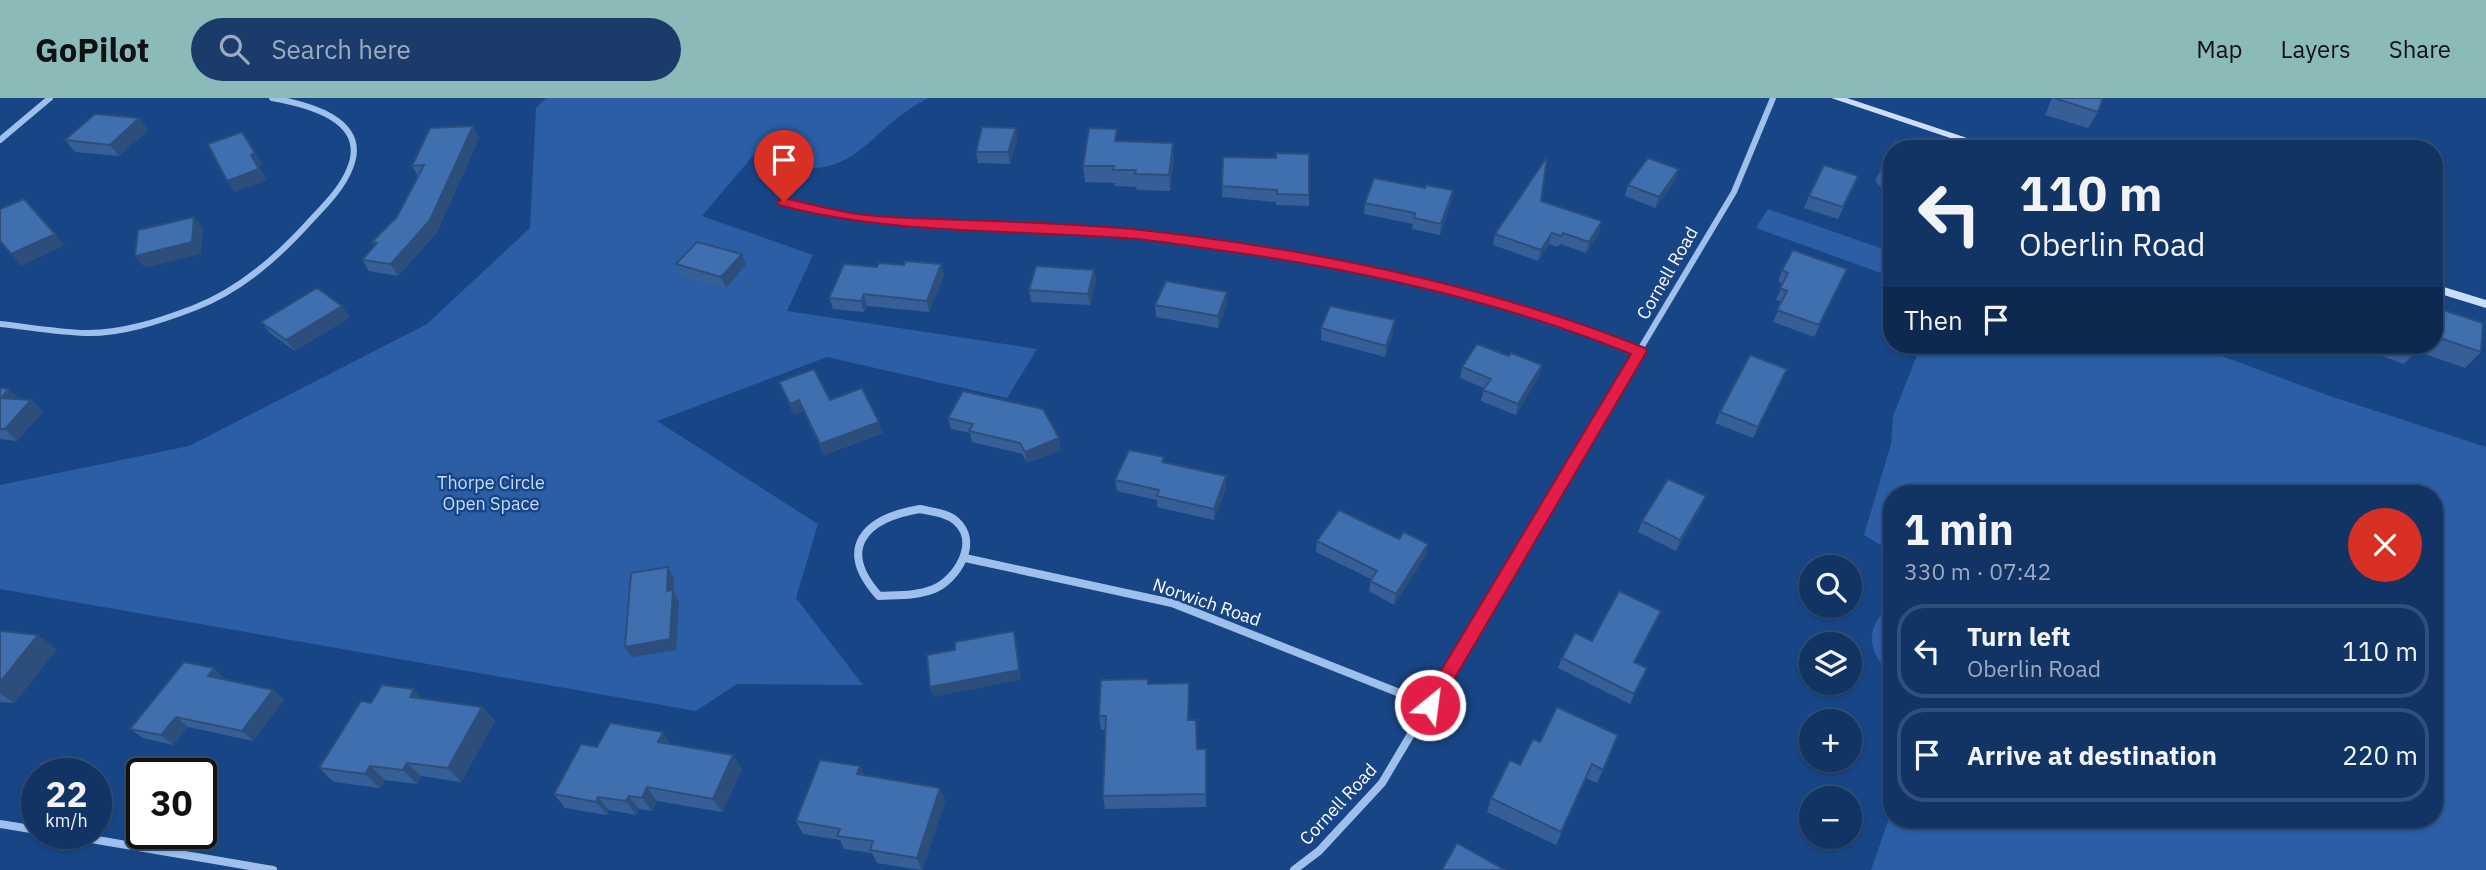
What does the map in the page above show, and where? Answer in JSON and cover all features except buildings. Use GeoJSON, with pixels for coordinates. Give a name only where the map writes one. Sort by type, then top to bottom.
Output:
{"type":"FeatureCollection","features":[{"type":"Feature","properties":{"kind":"main road"},"geometry":{"type":"LineString","coordinates":[[1836,98],[1967,140]]}},
{"type":"Feature","properties":{"kind":"main road"},"geometry":{"type":"LineString","coordinates":[[2443,291],[2486,304]]}},
{"type":"Feature","properties":{"kind":"street"},"geometry":{"type":"LineString","coordinates":[[0,140],[50,98]]}},
{"type":"Feature","properties":{"kind":"street"},"geometry":{"type":"LineString","coordinates":[[0,324],[88,334],[99,332],[174,315],[213,300],[254,276],[298,234],[337,190],[352,163],[353,143],[344,124],[323,111],[272,98]]}},
{"type":"Feature","properties":{"kind":"street","name":"Cornell Road"},"geometry":{"type":"LineString","coordinates":[[1294,870],[1318,851],[1382,783],[1734,192],[1773,98]]}},
{"type":"Feature","properties":{"kind":"street"},"geometry":{"type":"LineString","coordinates":[[784,202],[851,217],[1142,235],[1294,256],[1406,277],[1586,330],[1640,351]]}},
{"type":"Feature","properties":{"kind":"street"},"geometry":{"type":"LineString","coordinates":[[920,509],[943,514],[958,522],[964,536],[965,558],[960,568],[939,587],[910,595],[879,596],[864,579],[857,557],[863,534],[883,518],[904,510],[920,509]]}},
{"type":"Feature","properties":{"kind":"street","name":"Norwich Road"},"geometry":{"type":"LineString","coordinates":[[965,558],[1172,603],[1430,705]]}},
{"type":"Feature","properties":{"kind":"street"},"geometry":{"type":"LineString","coordinates":[[0,824],[21,827]]}},
{"type":"Feature","properties":{"kind":"street"},"geometry":{"type":"LineString","coordinates":[[112,843],[273,870]]}},
{"type":"Feature","properties":{"kind":"green space","name":"Thorpe Circle Open Space"},"geometry":{"type":"Polygon","coordinates":[[[546,98],[929,98],[908,110],[857,152],[840,162],[821,167],[797,167],[769,158],[768,138],[702,216],[813,255],[787,311],[1037,349],[1007,398],[827,357],[657,421],[818,524],[796,598],[863,685],[737,684],[696,711],[0,589],[0,485],[189,446],[427,324],[530,228],[536,108],[546,98]]]}},
{"type":"Feature","properties":{"kind":"green space"},"geometry":{"type":"Polygon","coordinates":[[[1768,209],[1883,249],[1883,274],[1756,228],[1768,209]]]}},
{"type":"Feature","properties":{"kind":"green space"},"geometry":{"type":"Polygon","coordinates":[[[1917,354],[2216,354],[2330,396],[2486,447],[2486,870],[1871,870],[1886,828],[2443,828],[2443,485],[1883,485],[1883,547],[1864,535],[1891,444],[1893,416],[1917,354]]]}},
{"type":"Feature","properties":{"kind":"green space"},"geometry":{"type":"Polygon","coordinates":[[[1883,612],[1883,666],[1873,648],[1873,630],[1883,612]]]}},
{"type":"Feature","properties":{"kind":"route"},"geometry":{"type":"LineString","coordinates":[[784,202],[851,217],[1142,235],[1294,256],[1406,277],[1586,330],[1640,351],[1430,705]]}}]}
